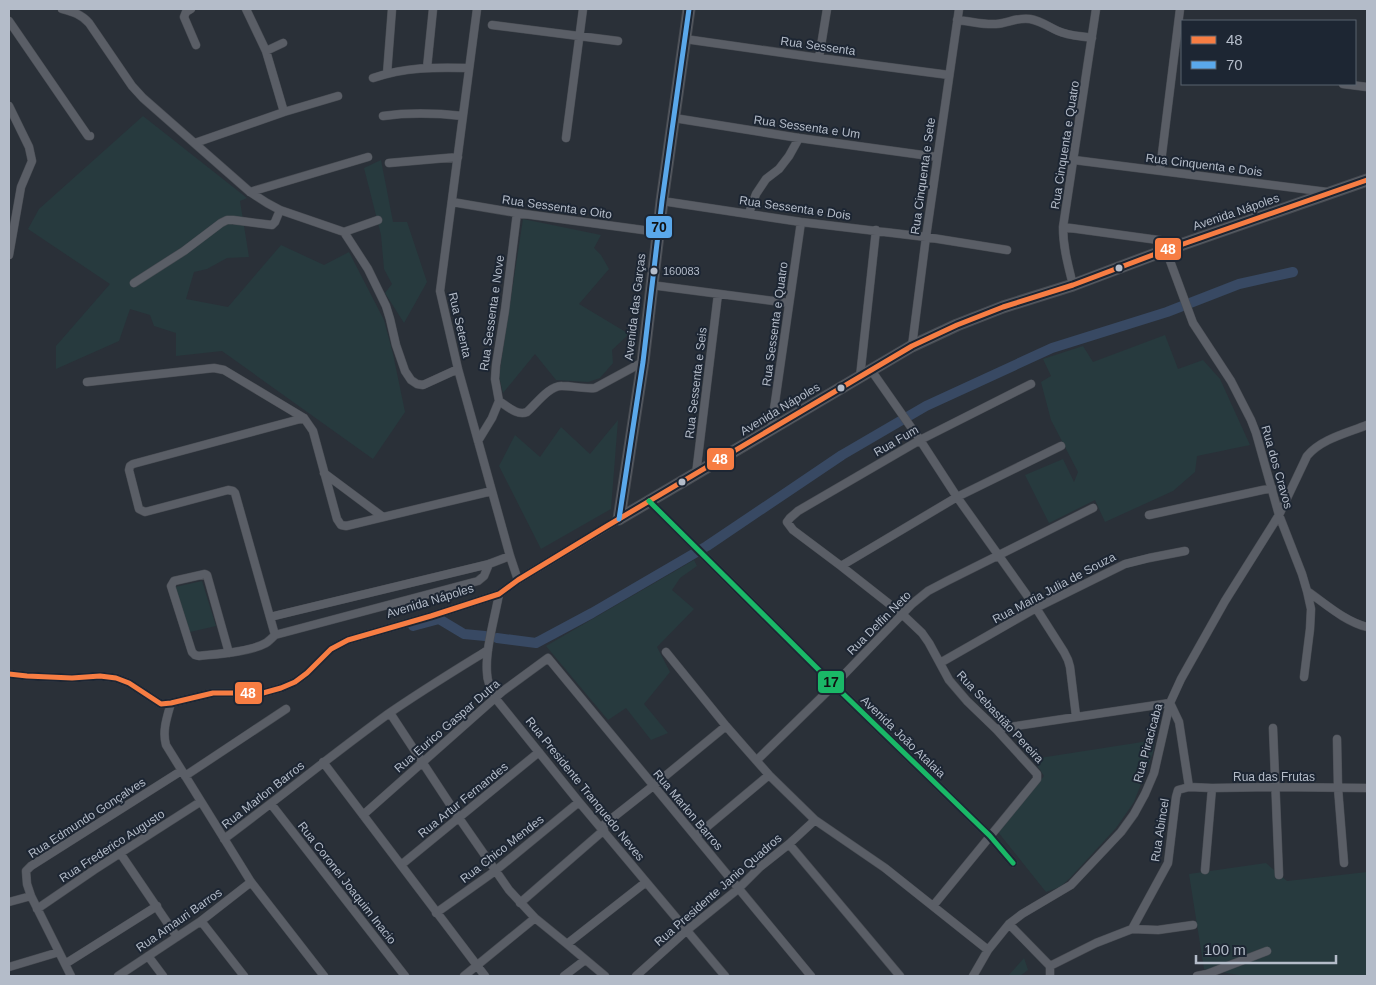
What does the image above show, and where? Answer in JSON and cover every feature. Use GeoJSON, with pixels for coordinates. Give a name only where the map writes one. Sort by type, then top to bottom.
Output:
{"type":"FeatureCollection","features":[{"type":"Feature","properties":{"kind":"main road","name":"Avenida das Garças"},"geometry":{"type":"LineString","coordinates":[[619,519],[643,362],[651,285],[689,9]]}},
{"type":"Feature","properties":{"kind":"main road","name":"Avenida Nápoles"},"geometry":{"type":"LineString","coordinates":[[619,519],[912,346],[957,324],[1073,285],[1166,250],[1367,180]]}},
{"type":"Feature","properties":{"kind":"street"},"geometry":{"type":"LineString","coordinates":[[62,9],[76,12],[89,23],[132,86],[143,98],[250,192],[280,210],[344,232],[368,269],[386,306],[396,345],[405,371],[411,380],[417,384],[424,385],[458,369]]}},
{"type":"Feature","properties":{"kind":"street"},"geometry":{"type":"LineString","coordinates":[[191,9],[186,12],[184,21],[196,45]]}},
{"type":"Feature","properties":{"kind":"street"},"geometry":{"type":"LineString","coordinates":[[246,9],[266,50],[284,112]]}},
{"type":"Feature","properties":{"kind":"street"},"geometry":{"type":"LineString","coordinates":[[386,74],[392,9]]}},
{"type":"Feature","properties":{"kind":"street"},"geometry":{"type":"LineString","coordinates":[[427,68],[433,9]]}},
{"type":"Feature","properties":{"kind":"street","name":"Rua Setenta"},"geometry":{"type":"LineString","coordinates":[[477,9],[440,291],[458,369],[518,580]]}},
{"type":"Feature","properties":{"kind":"street"},"geometry":{"type":"LineString","coordinates":[[566,138],[583,9]]}},
{"type":"Feature","properties":{"kind":"street"},"geometry":{"type":"LineString","coordinates":[[819,58],[827,9]]}},
{"type":"Feature","properties":{"kind":"street","name":"Rua Cinquenta e Sete"},"geometry":{"type":"LineString","coordinates":[[912,346],[959,9]]}},
{"type":"Feature","properties":{"kind":"street","name":"Rua Cinquenta e Quatro"},"geometry":{"type":"LineString","coordinates":[[1073,285],[1063,239],[1064,227],[1096,9]]}},
{"type":"Feature","properties":{"kind":"street"},"geometry":{"type":"LineString","coordinates":[[1160,170],[1180,9]]}},
{"type":"Feature","properties":{"kind":"street"},"geometry":{"type":"LineString","coordinates":[[958,20],[999,24],[1019,18],[1029,18],[1066,34],[1092,38]]}},
{"type":"Feature","properties":{"kind":"street"},"geometry":{"type":"LineString","coordinates":[[9,21],[88,136],[90,136]]}},
{"type":"Feature","properties":{"kind":"street"},"geometry":{"type":"LineString","coordinates":[[492,25],[618,41]]}},
{"type":"Feature","properties":{"kind":"street","name":"Rua Sessenta"},"geometry":{"type":"LineString","coordinates":[[685,39],[949,75]]}},
{"type":"Feature","properties":{"kind":"street"},"geometry":{"type":"LineString","coordinates":[[266,50],[284,43]]}},
{"type":"Feature","properties":{"kind":"street"},"geometry":{"type":"LineString","coordinates":[[1173,62],[1181,63]]}},
{"type":"Feature","properties":{"kind":"street"},"geometry":{"type":"LineString","coordinates":[[373,78],[398,71],[427,68],[469,68]]}},
{"type":"Feature","properties":{"kind":"street"},"geometry":{"type":"LineString","coordinates":[[1351,85],[1367,87]]}},
{"type":"Feature","properties":{"kind":"street"},"geometry":{"type":"LineString","coordinates":[[195,143],[284,112],[338,96]]}},
{"type":"Feature","properties":{"kind":"street"},"geometry":{"type":"LineString","coordinates":[[9,106],[29,147],[32,161],[21,188],[9,255]]}},
{"type":"Feature","properties":{"kind":"street"},"geometry":{"type":"LineString","coordinates":[[384,116],[414,113],[463,116]]}},
{"type":"Feature","properties":{"kind":"street","name":"Rua Sessenta e Um"},"geometry":{"type":"LineString","coordinates":[[674,118],[937,157]]}},
{"type":"Feature","properties":{"kind":"street"},"geometry":{"type":"LineString","coordinates":[[749,213],[756,194],[766,179],[789,156],[799,138]]}},
{"type":"Feature","properties":{"kind":"street"},"geometry":{"type":"LineString","coordinates":[[250,192],[368,157]]}},
{"type":"Feature","properties":{"kind":"street"},"geometry":{"type":"LineString","coordinates":[[388,163],[458,157]]}},
{"type":"Feature","properties":{"kind":"street","name":"Rua Cinquenta e Dois"},"geometry":{"type":"LineString","coordinates":[[1074,160],[1332,193]]}},
{"type":"Feature","properties":{"kind":"street","name":"Rua Sessenta e Dois"},"geometry":{"type":"LineString","coordinates":[[662,201],[1007,250]]}},
{"type":"Feature","properties":{"kind":"street","name":"Rua Sessenta e Oito"},"geometry":{"type":"LineString","coordinates":[[452,202],[517,213],[658,232]]}},
{"type":"Feature","properties":{"kind":"street"},"geometry":{"type":"LineString","coordinates":[[134,283],[184,251],[227,220],[272,225],[276,222],[280,210]]}},
{"type":"Feature","properties":{"kind":"street","name":"Rua Sessenta e Nove"},"geometry":{"type":"LineString","coordinates":[[478,441],[492,418],[498,401],[495,378],[496,365],[517,213]]}},
{"type":"Feature","properties":{"kind":"street"},"geometry":{"type":"LineString","coordinates":[[344,232],[378,220]]}},
{"type":"Feature","properties":{"kind":"street","name":"Rua Sessenta e Quatro"},"geometry":{"type":"LineString","coordinates":[[771,430],[801,222]]}},
{"type":"Feature","properties":{"kind":"street"},"geometry":{"type":"LineString","coordinates":[[1064,227],[1184,244]]}},
{"type":"Feature","properties":{"kind":"street"},"geometry":{"type":"LineString","coordinates":[[860,378],[876,230]]}},
{"type":"Feature","properties":{"kind":"street","name":"Rua dos Cravos"},"geometry":{"type":"LineString","coordinates":[[1166,250],[1193,323],[1231,381],[1251,420],[1279,515],[1302,574],[1311,609],[1304,677]]}},
{"type":"Feature","properties":{"kind":"street"},"geometry":{"type":"LineString","coordinates":[[651,285],[790,303]]}},
{"type":"Feature","properties":{"kind":"street","name":"Rua Sessenta e Seis"},"geometry":{"type":"LineString","coordinates":[[696,474],[718,294]]}},
{"type":"Feature","properties":{"kind":"street"},"geometry":{"type":"LineString","coordinates":[[498,401],[519,414],[524,414],[552,389],[559,386],[595,388],[643,362]]}},
{"type":"Feature","properties":{"kind":"street"},"geometry":{"type":"LineString","coordinates":[[87,382],[214,368],[224,370],[304,418],[313,432],[337,519],[346,526],[492,491]]}},
{"type":"Feature","properties":{"kind":"street"},"geometry":{"type":"LineString","coordinates":[[871,370],[908,422],[956,497],[1036,608],[1068,660],[1076,716]]}},
{"type":"Feature","properties":{"kind":"street","name":"Rua Fum"},"geometry":{"type":"LineString","coordinates":[[793,530],[787,522],[798,511],[920,440],[1031,384]]}},
{"type":"Feature","properties":{"kind":"street"},"geometry":{"type":"LineString","coordinates":[[275,636],[235,493],[228,490],[145,512],[140,509],[129,470],[133,464],[304,418]]}},
{"type":"Feature","properties":{"kind":"street","name":"Rua Piracicaba"},"geometry":{"type":"LineString","coordinates":[[972,976],[988,950],[1009,924],[1022,914],[1071,886],[1134,814],[1154,773],[1170,703],[1188,665],[1225,601],[1279,515],[1307,456],[1320,444],[1367,425]]}},
{"type":"Feature","properties":{"kind":"street"},"geometry":{"type":"LineString","coordinates":[[841,566],[956,497],[1061,446]]}},
{"type":"Feature","properties":{"kind":"street"},"geometry":{"type":"LineString","coordinates":[[324,472],[383,517]]}},
{"type":"Feature","properties":{"kind":"street"},"geometry":{"type":"LineString","coordinates":[[1149,515],[1272,488]]}},
{"type":"Feature","properties":{"kind":"street","name":"Avenida João Atalaia"},"geometry":{"type":"LineString","coordinates":[[649,501],[834,685],[990,836],[1013,863]]}},
{"type":"Feature","properties":{"kind":"street","name":"Rua Delfin Neto"},"geometry":{"type":"LineString","coordinates":[[757,760],[834,685],[912,604],[928,592],[1093,508]]}},
{"type":"Feature","properties":{"kind":"street","name":"Avenida Nápoles"},"geometry":{"type":"LineString","coordinates":[[171,703],[213,693],[263,693],[281,688],[295,682],[308,673],[331,649],[348,640],[499,594],[518,580],[619,519]]}},
{"type":"Feature","properties":{"kind":"street","name":"Rua Sebastião Pereira"},"geometry":{"type":"LineString","coordinates":[[793,530],[902,614],[922,633],[949,680],[1037,774],[1037,778],[990,836]]}},
{"type":"Feature","properties":{"kind":"street","name":"Rua Maria Julia de Souza"},"geometry":{"type":"LineString","coordinates":[[940,662],[1036,608],[1125,564],[1185,551]]}},
{"type":"Feature","properties":{"kind":"street"},"geometry":{"type":"LineString","coordinates":[[270,617],[488,564],[510,556]]}},
{"type":"Feature","properties":{"kind":"street"},"geometry":{"type":"LineString","coordinates":[[229,653],[207,575],[174,581],[171,586],[192,652],[199,656],[229,653],[259,646],[275,636],[478,581],[484,576],[488,564]]}},
{"type":"Feature","properties":{"kind":"street"},"geometry":{"type":"LineString","coordinates":[[1307,590],[1342,616],[1356,624],[1367,627]]}},
{"type":"Feature","properties":{"kind":"street","name":"Rua Presidente Tranquedo Neves"},"geometry":{"type":"LineString","coordinates":[[499,594],[488,650],[487,672],[490,687],[496,699],[579,802],[725,976]]}},
{"type":"Feature","properties":{"kind":"street","name":"Rua Marlon Barros"},"geometry":{"type":"LineString","coordinates":[[224,839],[390,713],[435,682],[488,650]]}},
{"type":"Feature","properties":{"kind":"street"},"geometry":{"type":"LineString","coordinates":[[666,652],[726,726],[769,775],[815,820],[885,868],[988,950]]}},
{"type":"Feature","properties":{"kind":"street","name":"Rua Marlon Barros"},"geometry":{"type":"LineString","coordinates":[[548,658],[811,976]]}},
{"type":"Feature","properties":{"kind":"street","name":"Rua Eurico Gaspar Dutra"},"geometry":{"type":"LineString","coordinates":[[363,815],[514,682],[548,658]]}},
{"type":"Feature","properties":{"kind":"street"},"geometry":{"type":"LineString","coordinates":[[9,675],[72,678],[100,676],[116,678],[129,683],[161,704],[171,703],[164,729],[166,746],[251,882],[324,976]]}},
{"type":"Feature","properties":{"kind":"street"},"geometry":{"type":"LineString","coordinates":[[996,729],[1170,703]]}},
{"type":"Feature","properties":{"kind":"street","name":"Rua Abincel"},"geometry":{"type":"LineString","coordinates":[[1132,929],[1168,864],[1177,792],[1185,787],[1179,722],[1170,703]]}},
{"type":"Feature","properties":{"kind":"street","name":"Rua Edmundo Gonçalves"},"geometry":{"type":"LineString","coordinates":[[71,976],[31,896],[27,884],[26,871],[31,866],[286,709]]}},
{"type":"Feature","properties":{"kind":"street"},"geometry":{"type":"LineString","coordinates":[[390,713],[495,871],[520,903],[535,918],[605,976]]}},
{"type":"Feature","properties":{"kind":"street"},"geometry":{"type":"LineString","coordinates":[[520,903],[602,829],[726,726]]}},
{"type":"Feature","properties":{"kind":"street"},"geometry":{"type":"LineString","coordinates":[[1273,728],[1279,875]]}},
{"type":"Feature","properties":{"kind":"street"},"geometry":{"type":"LineString","coordinates":[[1337,739],[1338,788],[1344,863]]}},
{"type":"Feature","properties":{"kind":"street","name":"Rua Artur Fernandes"},"geometry":{"type":"LineString","coordinates":[[401,865],[539,752]]}},
{"type":"Feature","properties":{"kind":"street"},"geometry":{"type":"LineString","coordinates":[[323,762],[485,976]]}},
{"type":"Feature","properties":{"kind":"street"},"geometry":{"type":"LineString","coordinates":[[696,836],[769,775]]}},
{"type":"Feature","properties":{"kind":"street","name":"Rua das Frutas"},"geometry":{"type":"LineString","coordinates":[[1185,787],[1367,788]]}},
{"type":"Feature","properties":{"kind":"street"},"geometry":{"type":"LineString","coordinates":[[1205,870],[1212,788]]}},
{"type":"Feature","properties":{"kind":"street","name":"Rua Frederico Augusto"},"geometry":{"type":"LineString","coordinates":[[37,909],[200,802]]}},
{"type":"Feature","properties":{"kind":"street","name":"Rua Chico Mendes"},"geometry":{"type":"LineString","coordinates":[[436,913],[495,871],[579,802]]}},
{"type":"Feature","properties":{"kind":"street","name":"Rua Coronel Joaquim Inacio"},"geometry":{"type":"LineString","coordinates":[[271,804],[405,976]]}},
{"type":"Feature","properties":{"kind":"street","name":"Rua Presidente Janio Quadros"},"geometry":{"type":"LineString","coordinates":[[636,976],[815,820]]}},
{"type":"Feature","properties":{"kind":"street"},"geometry":{"type":"LineString","coordinates":[[933,906],[990,836]]}},
{"type":"Feature","properties":{"kind":"street"},"geometry":{"type":"LineString","coordinates":[[789,844],[900,976]]}},
{"type":"Feature","properties":{"kind":"street"},"geometry":{"type":"LineString","coordinates":[[120,853],[158,906],[177,937]]}},
{"type":"Feature","properties":{"kind":"street","name":"Rua Amauri Barros"},"geometry":{"type":"LineString","coordinates":[[118,976],[201,921],[251,882]]}},
{"type":"Feature","properties":{"kind":"street"},"geometry":{"type":"LineString","coordinates":[[567,944],[646,882]]}},
{"type":"Feature","properties":{"kind":"street"},"geometry":{"type":"LineString","coordinates":[[9,902],[31,896]]}},
{"type":"Feature","properties":{"kind":"street"},"geometry":{"type":"LineString","coordinates":[[65,964],[158,906]]}},
{"type":"Feature","properties":{"kind":"street"},"geometry":{"type":"LineString","coordinates":[[464,976],[535,918]]}},
{"type":"Feature","properties":{"kind":"street"},"geometry":{"type":"LineString","coordinates":[[201,921],[244,976]]}},
{"type":"Feature","properties":{"kind":"street"},"geometry":{"type":"LineString","coordinates":[[1009,924],[1050,966],[1050,976]]}},
{"type":"Feature","properties":{"kind":"street"},"geometry":{"type":"LineString","coordinates":[[1050,966],[1132,929],[1158,930],[1193,925]]}},
{"type":"Feature","properties":{"kind":"street"},"geometry":{"type":"LineString","coordinates":[[1197,976],[1208,975],[1267,950]]}},
{"type":"Feature","properties":{"kind":"street"},"geometry":{"type":"LineString","coordinates":[[9,968],[59,952]]}},
{"type":"Feature","properties":{"kind":"street"},"geometry":{"type":"LineString","coordinates":[[148,956],[163,976]]}},
{"type":"Feature","properties":{"kind":"street"},"geometry":{"type":"LineString","coordinates":[[564,976],[585,960]]}},
{"type":"Feature","properties":{"kind":"green space"},"geometry":{"type":"Polygon","coordinates":[[[143,116],[247,198],[240,201],[249,257],[227,258],[207,269],[194,272],[186,299],[228,307],[281,245],[324,265],[349,252],[384,320],[405,412],[373,459],[222,351],[176,356],[176,333],[154,326],[150,315],[130,309],[119,341],[56,369],[56,346],[110,284],[28,229],[39,209],[143,116]]]}},
{"type":"Feature","properties":{"kind":"green space"},"geometry":{"type":"Polygon","coordinates":[[[381,160],[393,222],[407,222],[427,282],[404,323],[385,293],[392,284],[384,269],[381,235],[364,168],[381,160]]]}},
{"type":"Feature","properties":{"kind":"green space"},"geometry":{"type":"Polygon","coordinates":[[[523,219],[601,235],[594,248],[601,255],[609,269],[579,304],[629,334],[612,350],[613,363],[600,378],[588,382],[556,380],[535,354],[503,393],[499,376],[523,219]]]}},
{"type":"Feature","properties":{"kind":"green space"},"geometry":{"type":"Polygon","coordinates":[[[1165,335],[1178,369],[1203,360],[1220,379],[1250,445],[1197,456],[1195,472],[1173,491],[1105,522],[1095,500],[1049,523],[1025,475],[1063,459],[1074,482],[1078,472],[1051,420],[1041,382],[1051,376],[1043,359],[1083,346],[1093,362],[1165,335]]]}},
{"type":"Feature","properties":{"kind":"green space"},"geometry":{"type":"Polygon","coordinates":[[[618,420],[611,509],[541,549],[499,466],[515,435],[540,457],[561,427],[590,454],[618,420]]]}},
{"type":"Feature","properties":{"kind":"green space"},"geometry":{"type":"Polygon","coordinates":[[[694,560],[697,566],[680,578],[672,590],[694,609],[657,647],[670,672],[644,704],[668,733],[651,740],[626,708],[608,720],[546,646],[694,560]]]}},
{"type":"Feature","properties":{"kind":"green space"},"geometry":{"type":"Polygon","coordinates":[[[202,581],[216,626],[190,632],[175,587],[202,581]]]}},
{"type":"Feature","properties":{"kind":"green space"},"geometry":{"type":"Polygon","coordinates":[[[1155,740],[1153,753],[1134,802],[1116,828],[1070,878],[1060,887],[1046,892],[998,832],[1044,776],[1033,759],[1155,740]]]}},
{"type":"Feature","properties":{"kind":"green space"},"geometry":{"type":"Polygon","coordinates":[[[1266,863],[1287,881],[1367,872],[1367,976],[1244,976],[1204,969],[1189,874],[1266,863]]]}},
{"type":"Feature","properties":{"kind":"green space"},"geometry":{"type":"Polygon","coordinates":[[[1024,958],[1028,970],[1020,976],[1008,976],[1024,958]]]}},
{"type":"Feature","properties":{"kind":"waterway"},"geometry":{"type":"LineString","coordinates":[[497,638],[536,643],[592,613],[707,546],[842,455],[926,406],[1052,348],[1167,312],[1239,284],[1293,272]]}},
{"type":"Feature","properties":{"kind":"waterway"},"geometry":{"type":"LineString","coordinates":[[413,626],[439,619],[464,634],[485,636]]}},
{"type":"Feature","properties":{"kind":"transit line","name":"70"},"geometry":{"type":"LineString","coordinates":[[619,519],[643,362],[662,201],[689,9]]}},
{"type":"Feature","properties":{"kind":"transit line","name":"48"},"geometry":{"type":"LineString","coordinates":[[9,674],[72,678],[100,676],[116,678],[129,683],[161,704],[213,693],[263,693],[281,688],[295,682],[331,649],[348,640],[499,594],[518,580],[607,526],[912,346],[957,325],[1003,307],[1073,285],[1166,250],[1367,180]]}},
{"type":"Feature","properties":{"kind":"transit line","name":"17"},"geometry":{"type":"LineString","coordinates":[[649,501],[834,685],[990,836],[1013,863]]}},
{"type":"Feature","properties":{"kind":"place","name":"160083"},"geometry":{"type":"Point","coordinates":[654,271]}}]}
